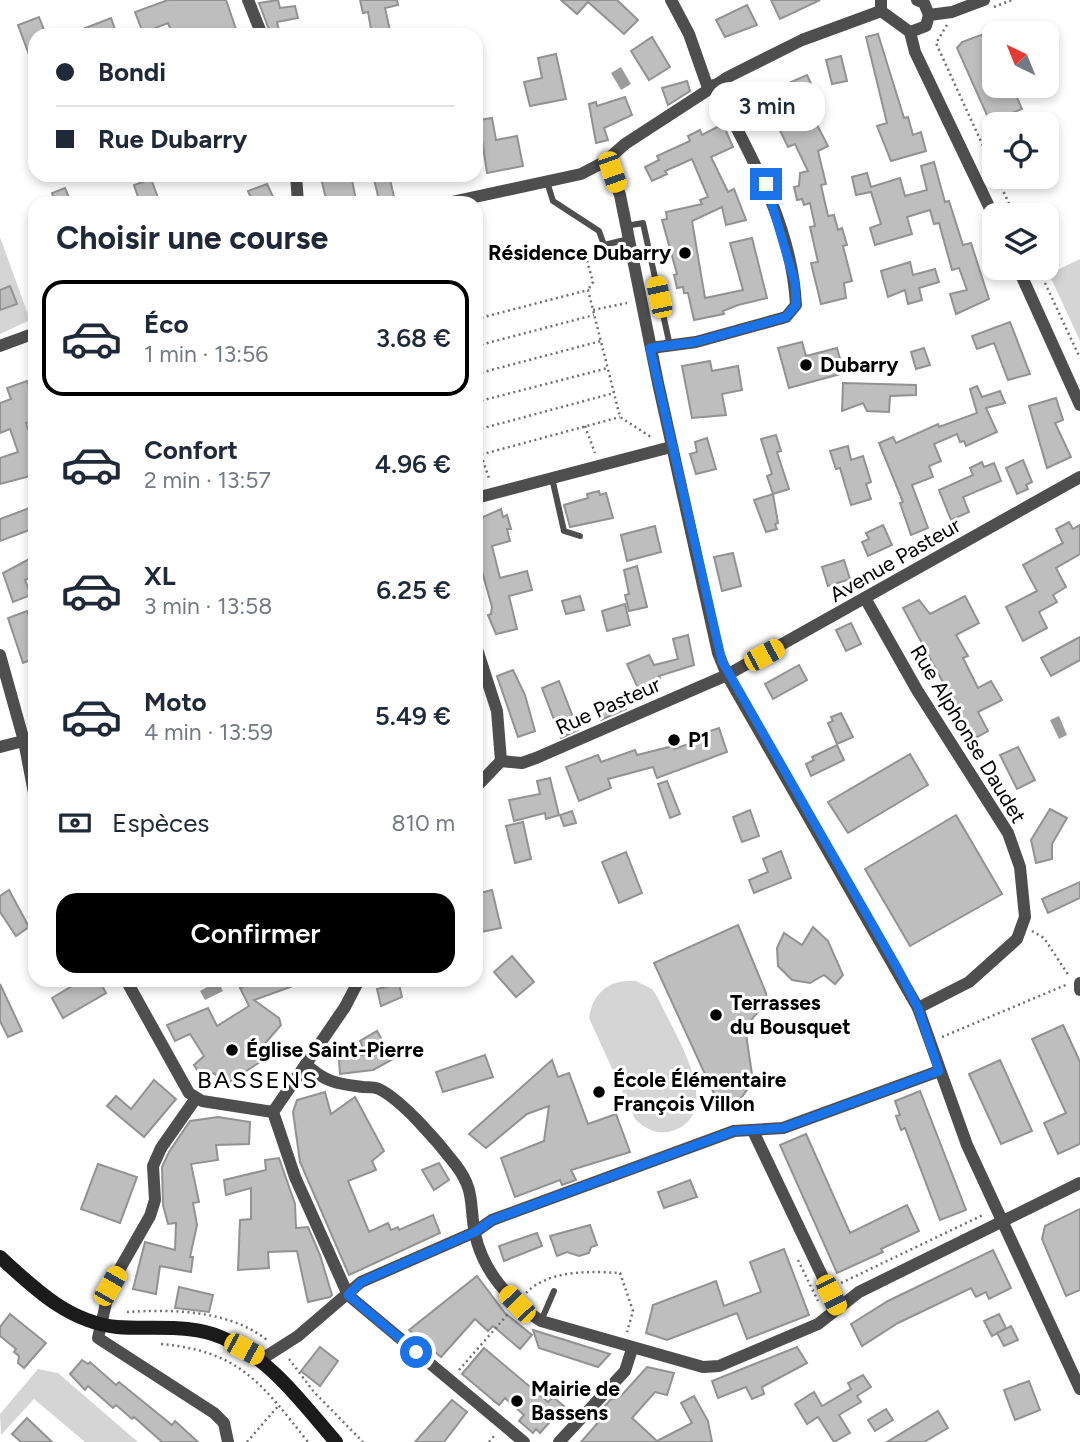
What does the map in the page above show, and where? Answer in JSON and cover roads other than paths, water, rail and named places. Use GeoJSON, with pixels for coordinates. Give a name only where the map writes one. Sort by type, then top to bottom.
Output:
{"type":"FeatureCollection","features":[{"type":"Feature","properties":{"kind":"street"},"geometry":{"type":"LineString","coordinates":[[248,0],[259,28]]}},
{"type":"Feature","properties":{"kind":"street"},"geometry":{"type":"LineString","coordinates":[[650,348],[696,342],[786,317],[796,305],[795,283],[766,184],[711,87],[689,34],[671,0]]}},
{"type":"Feature","properties":{"kind":"street"},"geometry":{"type":"LineString","coordinates":[[910,32],[926,26],[929,15],[924,3],[917,0]]}},
{"type":"Feature","properties":{"kind":"street"},"geometry":{"type":"LineString","coordinates":[[929,15],[947,13],[984,0]]}},
{"type":"Feature","properties":{"kind":"street"},"geometry":{"type":"LineString","coordinates":[[480,196],[581,174],[606,161],[625,144],[711,87],[802,40],[881,6],[910,32],[915,52],[987,203]]}},
{"type":"Feature","properties":{"kind":"street"},"geometry":{"type":"LineString","coordinates":[[606,161],[620,195],[671,447],[719,653],[727,674],[918,1008],[967,1145],[1080,1389]]}},
{"type":"Feature","properties":{"kind":"street"},"geometry":{"type":"LineString","coordinates":[[1023,280],[1080,405]]}},
{"type":"Feature","properties":{"kind":"street"},"geometry":{"type":"LineString","coordinates":[[0,346],[28,335]]}},
{"type":"Feature","properties":{"kind":"street"},"geometry":{"type":"LineString","coordinates":[[483,496],[671,447]]}},
{"type":"Feature","properties":{"kind":"street","name":"Avenue Pasteur"},"geometry":{"type":"LineString","coordinates":[[727,674],[1080,477]]}},
{"type":"Feature","properties":{"kind":"street","name":"Rue Alphonse Daudet"},"geometry":{"type":"LineString","coordinates":[[865,598],[917,690],[1008,833],[1020,867],[1026,917],[1017,939],[1003,955],[969,982],[918,1008]]}},
{"type":"Feature","properties":{"kind":"street"},"geometry":{"type":"LineString","coordinates":[[0,655],[28,736]]}},
{"type":"Feature","properties":{"kind":"street"},"geometry":{"type":"LineString","coordinates":[[483,668],[497,711],[502,761],[483,780]]}},
{"type":"Feature","properties":{"kind":"street","name":"Rue Pasteur"},"geometry":{"type":"LineString","coordinates":[[502,761],[522,763],[536,758],[727,674]]}},
{"type":"Feature","properties":{"kind":"street"},"geometry":{"type":"LineString","coordinates":[[0,747],[28,739]]}},
{"type":"Feature","properties":{"kind":"street"},"geometry":{"type":"LineString","coordinates":[[130,987],[174,1071],[189,1093],[196,1098],[273,1112]]}},
{"type":"Feature","properties":{"kind":"street"},"geometry":{"type":"LineString","coordinates":[[273,1112],[345,1007],[355,987]]}},
{"type":"Feature","properties":{"kind":"street"},"geometry":{"type":"LineString","coordinates":[[306,1064],[319,1077],[333,1084],[378,1088],[403,1108],[454,1163],[470,1187],[475,1232],[484,1259],[503,1290],[522,1309],[541,1321],[632,1349],[704,1367],[719,1366],[798,1334],[818,1324],[859,1292],[1080,1183]]}},
{"type":"Feature","properties":{"kind":"street"},"geometry":{"type":"LineString","coordinates":[[262,1359],[298,1336],[361,1282],[475,1232],[492,1220],[734,1131],[783,1128],[939,1071]]}},
{"type":"Feature","properties":{"kind":"street"},"geometry":{"type":"LineString","coordinates":[[196,1098],[161,1148],[153,1166],[155,1200],[150,1216],[110,1286],[98,1338],[214,1413],[223,1423],[228,1442]]}},
{"type":"Feature","properties":{"kind":"street"},"geometry":{"type":"LineString","coordinates":[[273,1112],[295,1177],[348,1295],[524,1442]]}},
{"type":"Feature","properties":{"kind":"street"},"geometry":{"type":"LineString","coordinates":[[754,1131],[838,1309]]}},
{"type":"Feature","properties":{"kind":"street"},"geometry":{"type":"LineString","coordinates":[[0,1257],[38,1292],[69,1313],[115,1326],[188,1329],[222,1337],[262,1359],[336,1442]]}},
{"type":"Feature","properties":{"kind":"street"},"geometry":{"type":"LineString","coordinates":[[559,1442],[625,1371],[632,1349]]}},
{"type":"Feature","properties":{"kind":"lane"},"geometry":{"type":"LineString","coordinates":[[547,182],[553,201],[599,230],[604,245],[643,223],[670,346]]}},
{"type":"Feature","properties":{"kind":"lane"},"geometry":{"type":"LineString","coordinates":[[552,478],[564,531],[580,536]]}},
{"type":"Feature","properties":{"kind":"lane"},"geometry":{"type":"LineString","coordinates":[[541,1321],[554,1291]]}},
{"type":"Feature","properties":{"kind":"place","name":"Résidence Dubarry"},"geometry":{"type":"Point","coordinates":[685,253]}},
{"type":"Feature","properties":{"kind":"place","name":"Dubarry"},"geometry":{"type":"Point","coordinates":[806,365]}},
{"type":"Feature","properties":{"kind":"place","name":"P1"},"geometry":{"type":"Point","coordinates":[674,740]}},
{"type":"Feature","properties":{"kind":"place","name":"Terrasses du Bousquet"},"geometry":{"type":"Point","coordinates":[716,1015]}},
{"type":"Feature","properties":{"kind":"place","name":"Église Saint-Pierre"},"geometry":{"type":"Point","coordinates":[232,1050]}},
{"type":"Feature","properties":{"kind":"place","name":"École Élémentaire François Villon"},"geometry":{"type":"Point","coordinates":[599,1092]}},
{"type":"Feature","properties":{"kind":"place","name":"Mairie de Bassens"},"geometry":{"type":"Point","coordinates":[517,1401]}},
{"type":"Feature","properties":{"kind":"district","name":"BASSENS"},"geometry":{"type":"Point","coordinates":[258,1080]}}]}
